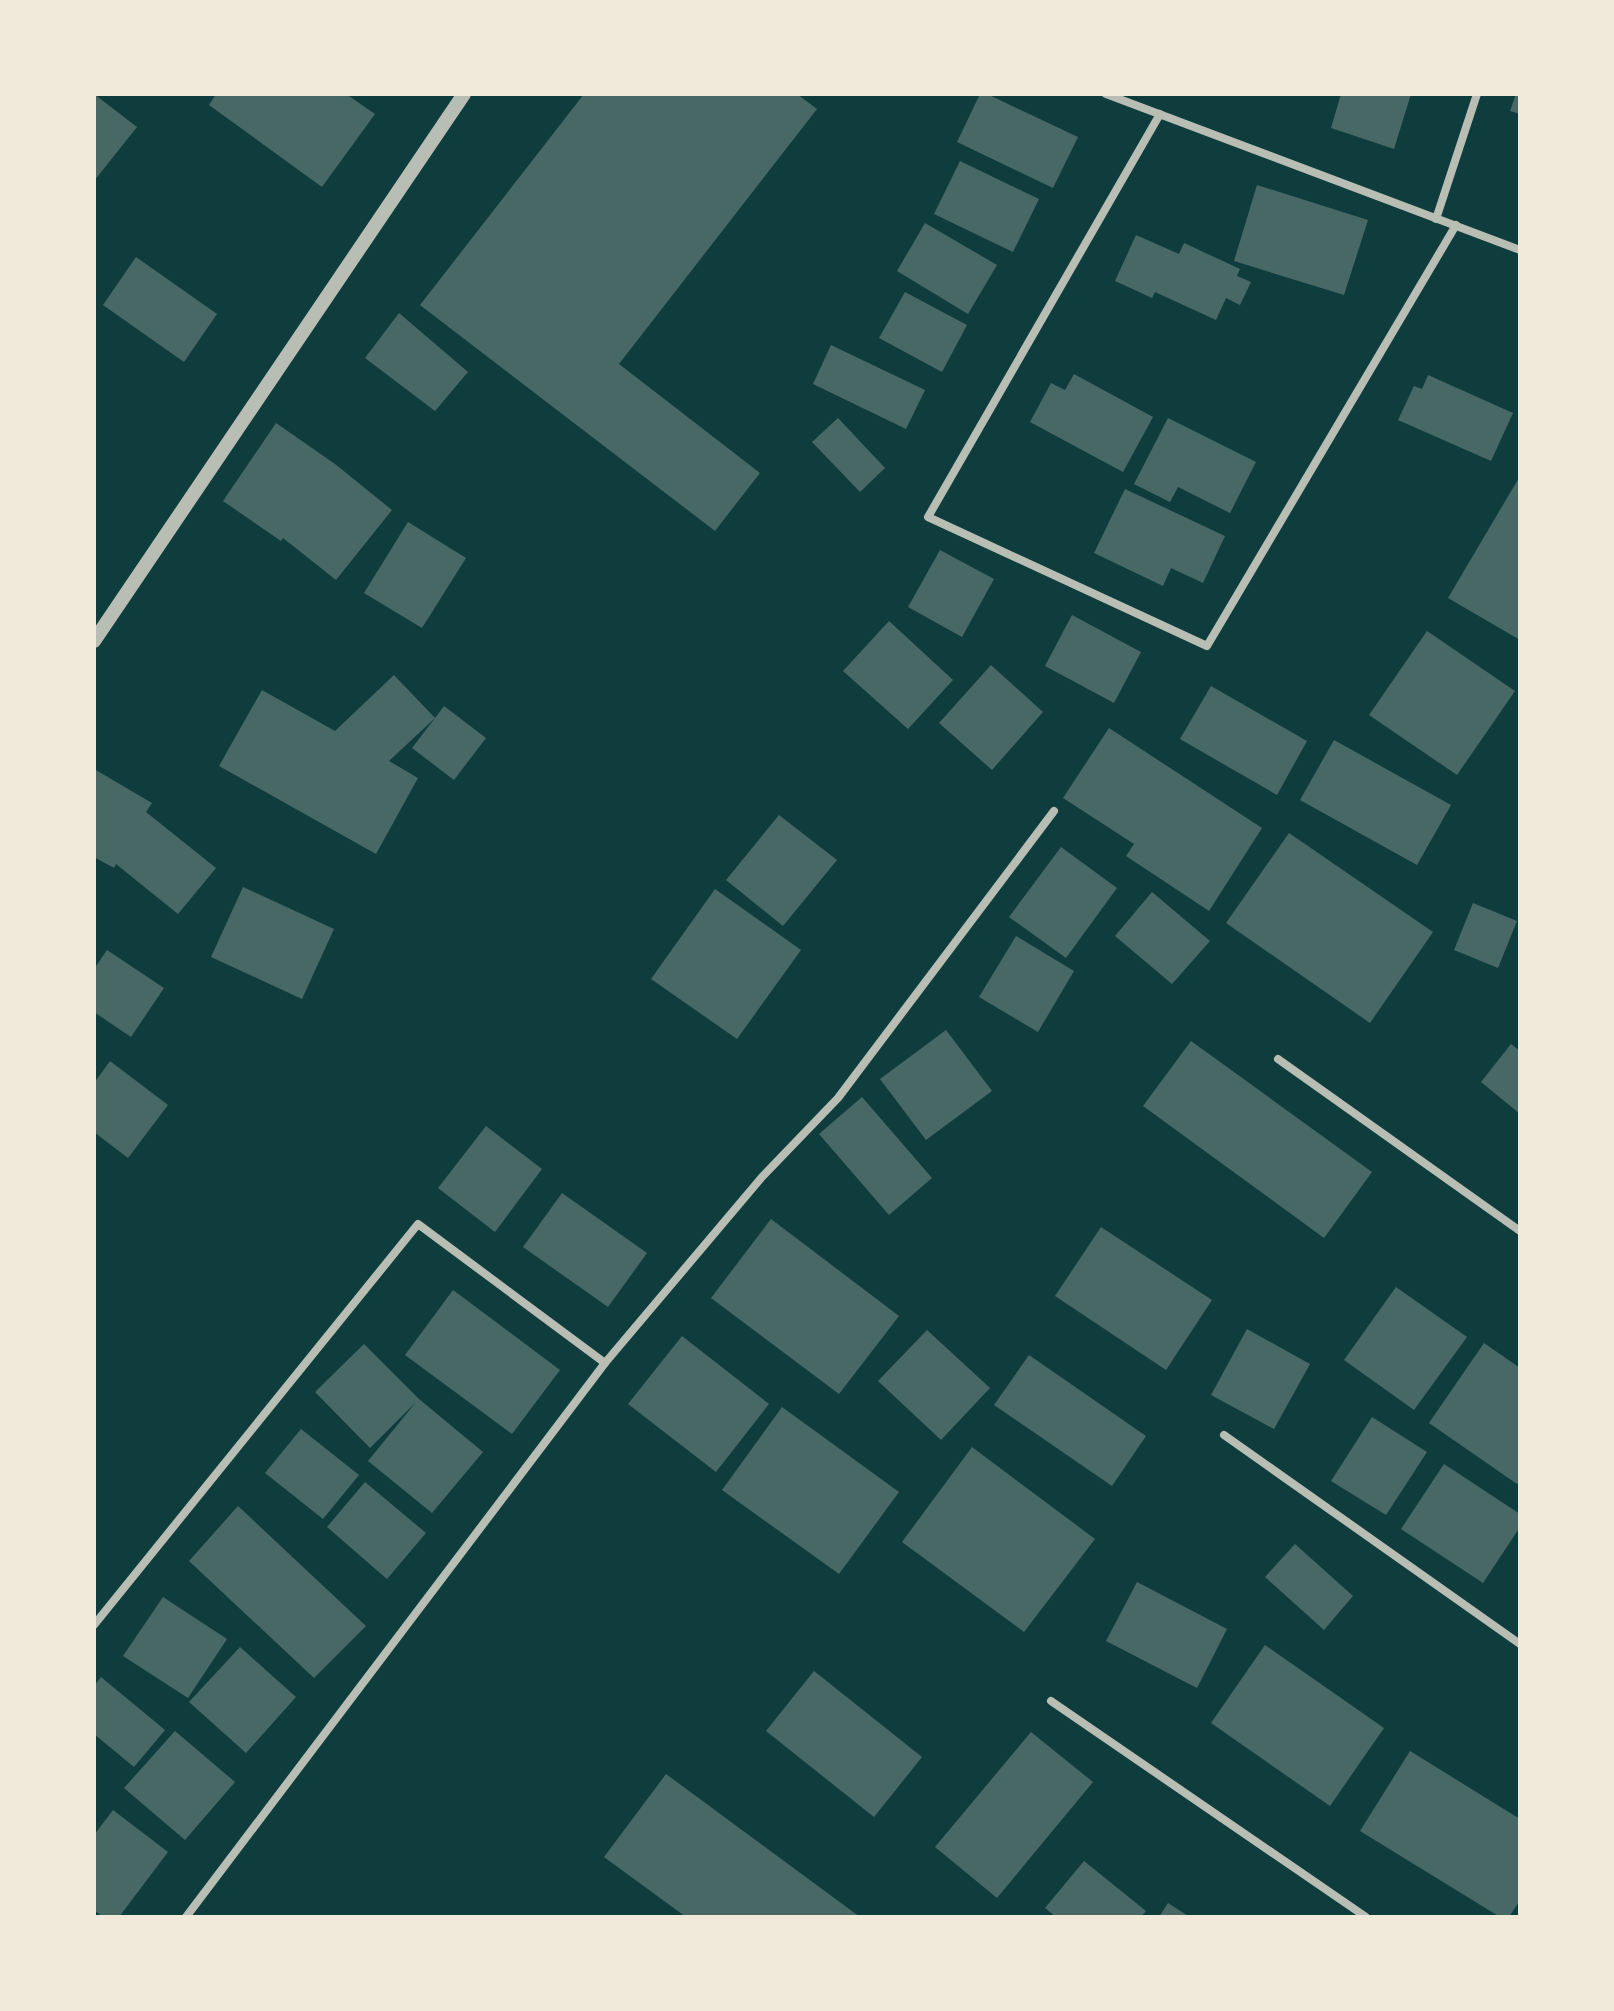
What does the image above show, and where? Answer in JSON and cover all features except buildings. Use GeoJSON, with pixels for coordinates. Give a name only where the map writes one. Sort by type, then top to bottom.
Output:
{"type":"FeatureCollection","features":[{"type":"Feature","properties":{"kind":"street"},"geometry":{"type":"LineString","coordinates":[[94,641],[464,94]]}},
{"type":"Feature","properties":{"kind":"street"},"geometry":{"type":"LineString","coordinates":[[1106,94],[1520,250]]}},
{"type":"Feature","properties":{"kind":"street"},"geometry":{"type":"LineString","coordinates":[[1436,219],[1477,94]]}},
{"type":"Feature","properties":{"kind":"street"},"geometry":{"type":"LineString","coordinates":[[1160,114],[928,517],[1207,646],[1456,225]]}},
{"type":"Feature","properties":{"kind":"street"},"geometry":{"type":"LineString","coordinates":[[186,1917],[605,1363],[762,1177],[838,1098],[1054,811]]}},
{"type":"Feature","properties":{"kind":"street"},"geometry":{"type":"LineString","coordinates":[[1278,1059],[1520,1231]]}},
{"type":"Feature","properties":{"kind":"street"},"geometry":{"type":"LineString","coordinates":[[94,1625],[418,1224],[605,1363]]}},
{"type":"Feature","properties":{"kind":"street"},"geometry":{"type":"LineString","coordinates":[[1224,1435],[1520,1644]]}},
{"type":"Feature","properties":{"kind":"street"},"geometry":{"type":"LineString","coordinates":[[1051,1701],[1366,1917]]}}]}
